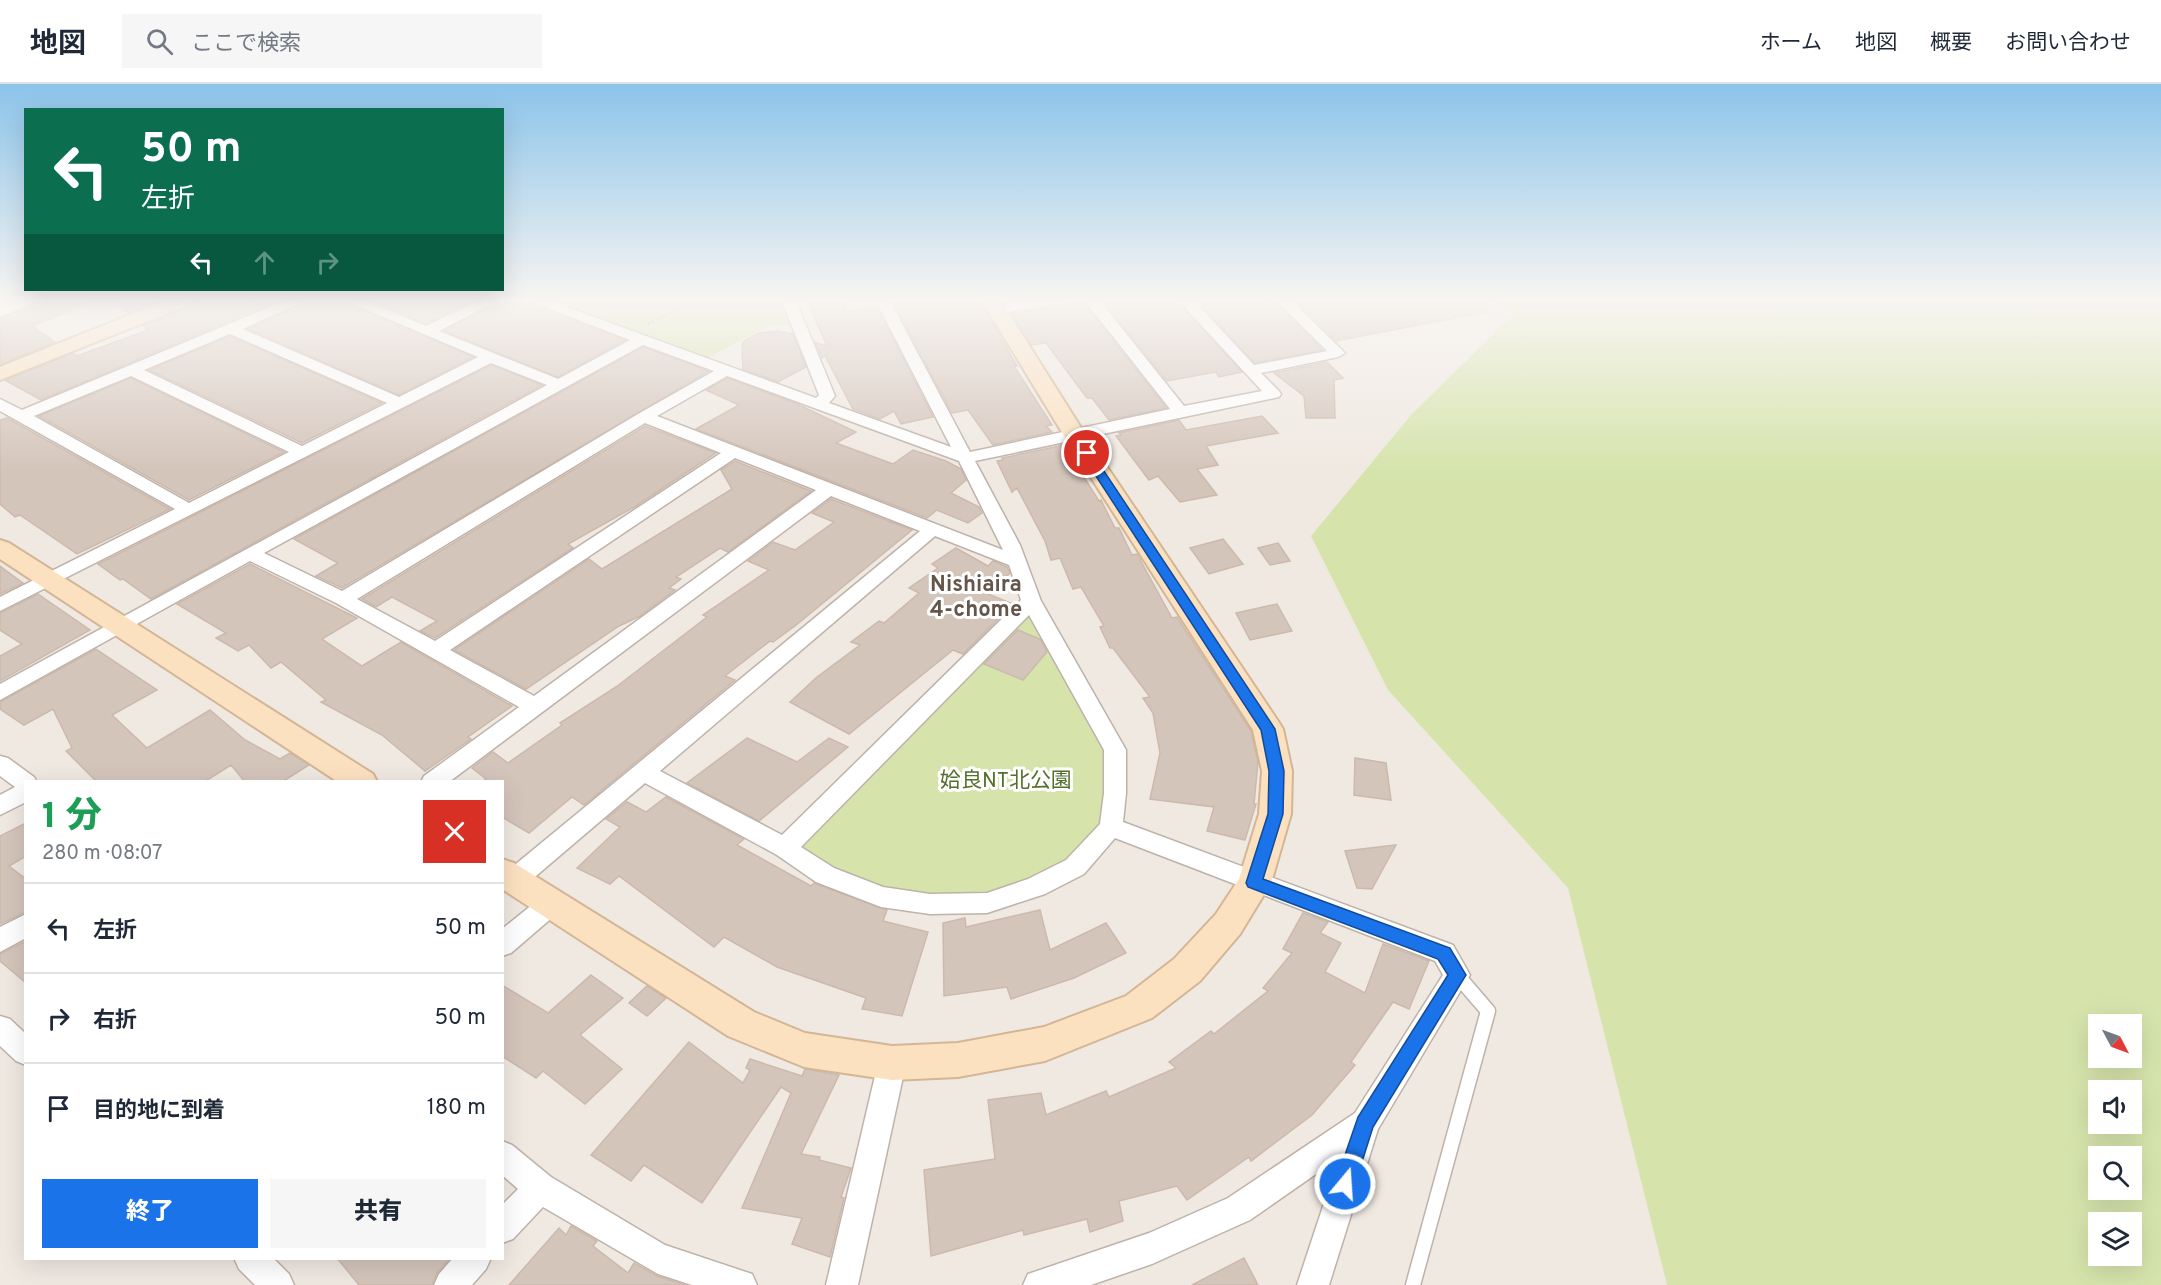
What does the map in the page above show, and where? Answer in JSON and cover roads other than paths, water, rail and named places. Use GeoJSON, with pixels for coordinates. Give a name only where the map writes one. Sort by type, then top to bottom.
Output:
{"type":"FeatureCollection","features":[{"type":"Feature","properties":{"kind":"street"},"geometry":{"type":"LineString","coordinates":[[0,374],[42,357]]}},
{"type":"Feature","properties":{"kind":"street"},"geometry":{"type":"LineString","coordinates":[[21,416],[163,357]]}},
{"type":"Feature","properties":{"kind":"street"},"geometry":{"type":"LineString","coordinates":[[295,357],[399,403]]}},
{"type":"Feature","properties":{"kind":"street"},"geometry":{"type":"LineString","coordinates":[[0,605],[491,357]]}},
{"type":"Feature","properties":{"kind":"street"},"geometry":{"type":"LineString","coordinates":[[491,357],[560,385]]}},
{"type":"Feature","properties":{"kind":"street"},"geometry":{"type":"LineString","coordinates":[[0,693],[250,553],[611,357]]}},
{"type":"Feature","properties":{"kind":"street"},"geometry":{"type":"LineString","coordinates":[[686,357],[965,458],[1273,394],[1239,357]]}},
{"type":"Feature","properties":{"kind":"street"},"geometry":{"type":"LineString","coordinates":[[811,357],[827,396],[819,404]]}},
{"type":"Feature","properties":{"kind":"street"},"geometry":{"type":"LineString","coordinates":[[643,772],[785,848],[825,875],[881,897],[930,904],[987,903],[1036,887],[1075,867],[1111,827],[1115,793],[1115,750],[1031,601],[1011,545],[912,357]]}},
{"type":"Feature","properties":{"kind":"street"},"geometry":{"type":"LineString","coordinates":[[932,530],[643,772],[508,876],[741,1024],[804,1050],[892,1063],[958,1060],[1045,1044],[1139,1007],[1187,970],[1228,924],[1254,883],[1275,814],[1276,771],[1268,729],[1026,357]]}},
{"type":"Feature","properties":{"kind":"street"},"geometry":{"type":"LineString","coordinates":[[1136,357],[1180,412]]}},
{"type":"Feature","properties":{"kind":"street"},"geometry":{"type":"LineString","coordinates":[[1251,370],[1317,357]]}},
{"type":"Feature","properties":{"kind":"street"},"geometry":{"type":"LineString","coordinates":[[132,370],[302,452]]}},
{"type":"Feature","properties":{"kind":"street"},"geometry":{"type":"LineString","coordinates":[[343,599],[644,417],[725,372]]}},
{"type":"Feature","properties":{"kind":"street"},"geometry":{"type":"LineString","coordinates":[[0,404],[187,509]]}},
{"type":"Feature","properties":{"kind":"street"},"geometry":{"type":"LineString","coordinates":[[644,417],[1018,562]]}},
{"type":"Feature","properties":{"kind":"street"},"geometry":{"type":"LineString","coordinates":[[436,650],[735,451]]}},
{"type":"Feature","properties":{"kind":"street"},"geometry":{"type":"LineString","coordinates":[[435,780],[829,489]]}},
{"type":"Feature","properties":{"kind":"street"},"geometry":{"type":"LineString","coordinates":[[0,548],[359,780]]}},
{"type":"Feature","properties":{"kind":"street"},"geometry":{"type":"LineString","coordinates":[[250,553],[343,599],[535,706]]}},
{"type":"Feature","properties":{"kind":"street"},"geometry":{"type":"LineString","coordinates":[[785,848],[1031,601]]}},
{"type":"Feature","properties":{"kind":"street"},"geometry":{"type":"LineString","coordinates":[[0,764],[24,782]]}},
{"type":"Feature","properties":{"kind":"street"},"geometry":{"type":"LineString","coordinates":[[0,806],[24,792]]}},
{"type":"Feature","properties":{"kind":"street"},"geometry":{"type":"LineString","coordinates":[[1111,827],[1444,953],[1457,975],[1365,1123],[1313,1285]]}},
{"type":"Feature","properties":{"kind":"street"},"geometry":{"type":"LineString","coordinates":[[504,943],[552,903]]}},
{"type":"Feature","properties":{"kind":"street"},"geometry":{"type":"LineString","coordinates":[[0,941],[24,925]]}},
{"type":"Feature","properties":{"kind":"street"},"geometry":{"type":"LineString","coordinates":[[0,1028],[24,1050]]}},
{"type":"Feature","properties":{"kind":"street"},"geometry":{"type":"LineString","coordinates":[[842,1285],[892,1063]]}},
{"type":"Feature","properties":{"kind":"street"},"geometry":{"type":"LineString","coordinates":[[1039,1285],[1152,1248],[1239,1209],[1365,1123]]}},
{"type":"Feature","properties":{"kind":"street"},"geometry":{"type":"LineString","coordinates":[[504,1157],[540,1188],[658,1258],[741,1285]]}},
{"type":"Feature","properties":{"kind":"street"},"geometry":{"type":"LineString","coordinates":[[504,1226],[540,1188]]}},
{"type":"Feature","properties":{"kind":"street"},"geometry":{"type":"LineString","coordinates":[[252,1260],[278,1285]]}},
{"type":"Feature","properties":{"kind":"street"},"geometry":{"type":"LineString","coordinates":[[450,1285],[472,1260]]}},
{"type":"Feature","properties":{"kind":"lane"},"geometry":{"type":"LineString","coordinates":[[1413,1285],[1488,1011],[1457,975]]}},
{"type":"Feature","properties":{"kind":"district","name":"Nishiaira 4-chome"},"geometry":{"type":"Point","coordinates":[976,596]}},
{"type":"Feature","properties":{"kind":"park label","name":"姶良NT北公園"},"geometry":{"type":"Point","coordinates":[1006,780]}}]}
